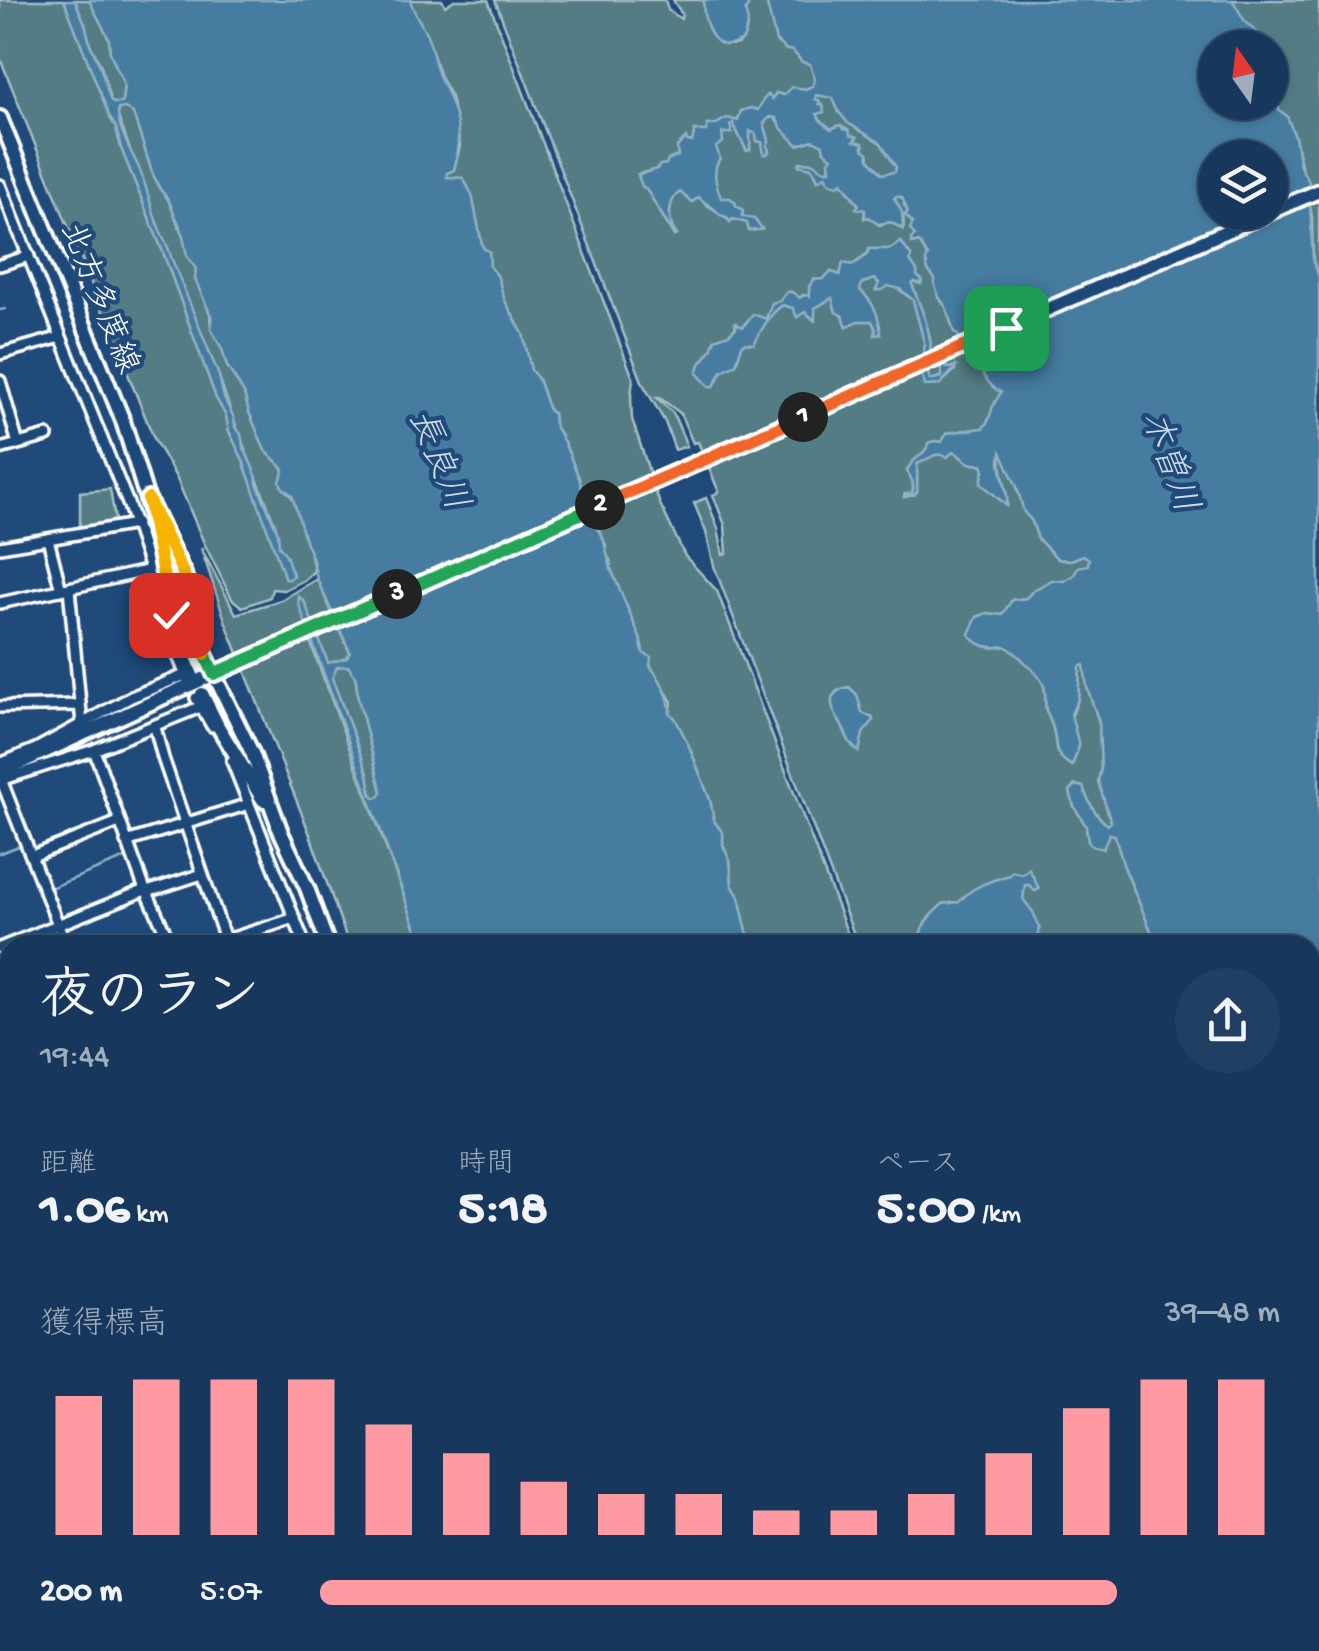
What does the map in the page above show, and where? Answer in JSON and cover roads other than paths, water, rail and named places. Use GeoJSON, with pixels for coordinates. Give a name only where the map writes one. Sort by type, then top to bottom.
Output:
{"type":"FeatureCollection","features":[{"type":"Feature","properties":{"kind":"main road","name":"北方多度線"},"geometry":{"type":"LineString","coordinates":[[0,118],[123,421],[148,499]]}},
{"type":"Feature","properties":{"kind":"main road"},"geometry":{"type":"LineString","coordinates":[[1288,204],[1319,191]]}},
{"type":"Feature","properties":{"kind":"main road"},"geometry":{"type":"LineString","coordinates":[[0,776],[214,674],[1229,230]]}},
{"type":"Feature","properties":{"kind":"main road"},"geometry":{"type":"LineString","coordinates":[[148,499],[184,575],[205,656],[252,753],[324,935]]}},
{"type":"Feature","properties":{"kind":"main road"},"geometry":{"type":"LineString","coordinates":[[148,499],[171,615],[189,678]]}},
{"type":"Feature","properties":{"kind":"main road"},"geometry":{"type":"LineString","coordinates":[[199,699],[282,832]]}},
{"type":"Feature","properties":{"kind":"street"},"geometry":{"type":"LineString","coordinates":[[0,185],[136,524],[174,650],[189,678],[131,697],[36,749],[0,764]]}},
{"type":"Feature","properties":{"kind":"street"},"geometry":{"type":"LineString","coordinates":[[0,265],[29,256]]}},
{"type":"Feature","properties":{"kind":"street"},"geometry":{"type":"LineString","coordinates":[[0,354],[61,337]]}},
{"type":"Feature","properties":{"kind":"street"},"geometry":{"type":"LineString","coordinates":[[0,381],[18,444]]}},
{"type":"Feature","properties":{"kind":"street"},"geometry":{"type":"LineString","coordinates":[[0,449],[47,436]]}},
{"type":"Feature","properties":{"kind":"street"},"geometry":{"type":"LineString","coordinates":[[0,546],[136,524]]}},
{"type":"Feature","properties":{"kind":"street"},"geometry":{"type":"LineString","coordinates":[[48,539],[65,589],[82,724]]}},
{"type":"Feature","properties":{"kind":"street"},"geometry":{"type":"LineString","coordinates":[[0,603],[151,570]]}},
{"type":"Feature","properties":{"kind":"street"},"geometry":{"type":"LineString","coordinates":[[62,935],[32,856],[5,806],[0,776],[94,750],[154,727],[199,699],[236,768],[301,935]]}},
{"type":"Feature","properties":{"kind":"street"},"geometry":{"type":"LineString","coordinates":[[0,706],[80,705]]}},
{"type":"Feature","properties":{"kind":"street"},"geometry":{"type":"LineString","coordinates":[[154,727],[223,935]]}},
{"type":"Feature","properties":{"kind":"street"},"geometry":{"type":"LineString","coordinates":[[94,750],[118,822],[166,935]]}},
{"type":"Feature","properties":{"kind":"street"},"geometry":{"type":"LineString","coordinates":[[126,842],[249,804]]}},
{"type":"Feature","properties":{"kind":"street"},"geometry":{"type":"LineString","coordinates":[[32,856],[118,822]]}},
{"type":"Feature","properties":{"kind":"street"},"geometry":{"type":"LineString","coordinates":[[33,935],[146,891],[202,874]]}},
{"type":"Feature","properties":{"kind":"street"},"geometry":{"type":"LineString","coordinates":[[248,935],[295,918]]}},
{"type":"Feature","properties":{"kind":"water","name":"長良川"},"geometry":{"type":"Polygon","coordinates":[[[64,0],[75,0],[110,99],[122,103],[124,85],[110,52],[109,39],[89,0],[410,0],[427,35],[457,124],[457,157],[454,170],[447,177],[463,178],[472,195],[490,267],[523,334],[531,370],[579,478],[589,516],[603,538],[643,653],[651,657],[650,666],[664,688],[670,713],[689,746],[714,821],[723,833],[732,885],[749,935],[418,935],[299,605],[298,596],[304,601],[328,663],[347,658],[350,652],[317,579],[292,495],[280,482],[284,469],[265,450],[244,393],[211,329],[212,318],[195,279],[196,269],[187,256],[182,231],[168,199],[152,172],[133,113],[118,109],[122,132],[142,175],[156,221],[278,533],[279,546],[293,576],[289,579],[285,579],[116,127],[64,0]],[[348,666],[337,667],[332,678],[375,798],[382,792],[356,678],[348,666]]]}},
{"type":"Feature","properties":{"kind":"water"},"geometry":{"type":"Polygon","coordinates":[[[704,0],[746,0],[748,22],[743,40],[727,45],[715,39],[704,13],[704,0]]]}},
{"type":"Feature","properties":{"kind":"water","name":"木曽川"},"geometry":{"type":"Polygon","coordinates":[[[766,0],[1232,0],[1255,30],[1198,30],[1198,120],[1288,119],[1300,166],[1309,182],[1313,261],[1319,277],[1319,935],[1153,935],[1115,835],[1109,834],[1103,849],[1088,841],[1086,826],[1070,791],[1076,785],[1083,787],[1096,813],[1108,825],[1111,822],[1098,781],[1099,722],[1084,665],[1080,666],[1078,699],[1071,714],[1079,746],[1072,766],[1058,753],[1044,686],[1038,676],[1005,646],[985,646],[969,634],[977,617],[987,613],[1002,615],[1012,600],[1026,598],[1052,580],[1064,581],[1078,567],[1088,565],[1089,559],[1083,555],[1071,560],[1058,559],[1038,539],[1001,452],[1007,506],[981,483],[982,464],[970,463],[954,451],[947,457],[935,455],[917,464],[917,492],[904,497],[913,491],[907,471],[928,443],[942,442],[947,433],[983,428],[1001,392],[967,350],[945,361],[947,368],[956,367],[939,385],[925,386],[920,367],[925,345],[913,300],[900,289],[888,286],[876,290],[879,283],[875,279],[862,283],[860,290],[879,321],[881,334],[875,335],[872,321],[857,321],[847,327],[832,298],[815,308],[815,320],[805,312],[797,317],[793,308],[783,305],[770,317],[754,344],[742,345],[736,364],[722,371],[714,386],[709,386],[697,373],[715,339],[729,334],[736,328],[735,323],[743,327],[753,314],[766,319],[772,303],[780,301],[787,292],[800,298],[810,296],[813,280],[823,279],[831,272],[840,275],[843,263],[852,265],[869,249],[890,249],[901,242],[922,280],[921,284],[912,284],[929,332],[930,380],[942,377],[945,357],[961,338],[954,332],[928,270],[928,256],[919,242],[912,244],[913,223],[905,215],[908,212],[902,197],[894,198],[902,212],[903,229],[891,222],[878,224],[865,218],[865,210],[856,208],[859,205],[842,182],[830,183],[825,176],[819,180],[812,168],[799,165],[814,163],[830,170],[832,157],[823,145],[813,140],[798,145],[776,118],[770,117],[764,123],[769,141],[767,154],[762,142],[750,131],[747,151],[733,123],[732,133],[722,133],[723,142],[716,147],[720,158],[715,178],[721,198],[730,198],[743,210],[742,216],[754,219],[762,229],[749,231],[747,223],[733,219],[730,222],[699,197],[692,202],[680,192],[670,212],[675,236],[642,186],[638,175],[678,156],[677,147],[686,138],[692,142],[695,131],[707,131],[707,125],[727,118],[738,121],[741,111],[758,110],[768,95],[772,99],[776,93],[784,95],[792,87],[813,86],[810,64],[802,62],[776,41],[766,0]],[[816,95],[815,99],[823,105],[824,112],[817,114],[820,120],[831,129],[841,125],[849,130],[850,135],[857,137],[854,141],[863,143],[869,159],[882,174],[895,172],[896,167],[881,143],[848,123],[833,98],[816,95]]]}},
{"type":"Feature","properties":{"kind":"water"},"geometry":{"type":"Polygon","coordinates":[[[849,687],[857,695],[862,713],[873,721],[863,733],[859,752],[850,743],[832,702],[836,693],[849,687]]]}},
{"type":"Feature","properties":{"kind":"water"},"geometry":{"type":"Polygon","coordinates":[[[1029,869],[1039,889],[1035,891],[1025,885],[1023,899],[1033,912],[1038,935],[921,935],[930,917],[943,904],[959,902],[982,885],[1012,872],[1023,874],[1029,869]]]}},
{"type":"Feature","properties":{"kind":"waterway"},"geometry":{"type":"LineString","coordinates":[[0,310],[5,309]]}},
{"type":"Feature","properties":{"kind":"waterway"},"geometry":{"type":"LineString","coordinates":[[0,853],[19,846]]}},
{"type":"Feature","properties":{"kind":"waterway"},"geometry":{"type":"LineString","coordinates":[[62,918],[50,888],[126,858]]}},
{"type":"Feature","properties":{"kind":"waterway"},"geometry":{"type":"LineString","coordinates":[[64,927],[67,935]]}},
{"type":"Feature","properties":{"kind":"waterway"},"geometry":{"type":"LineString","coordinates":[[151,935],[159,932]]}}]}
